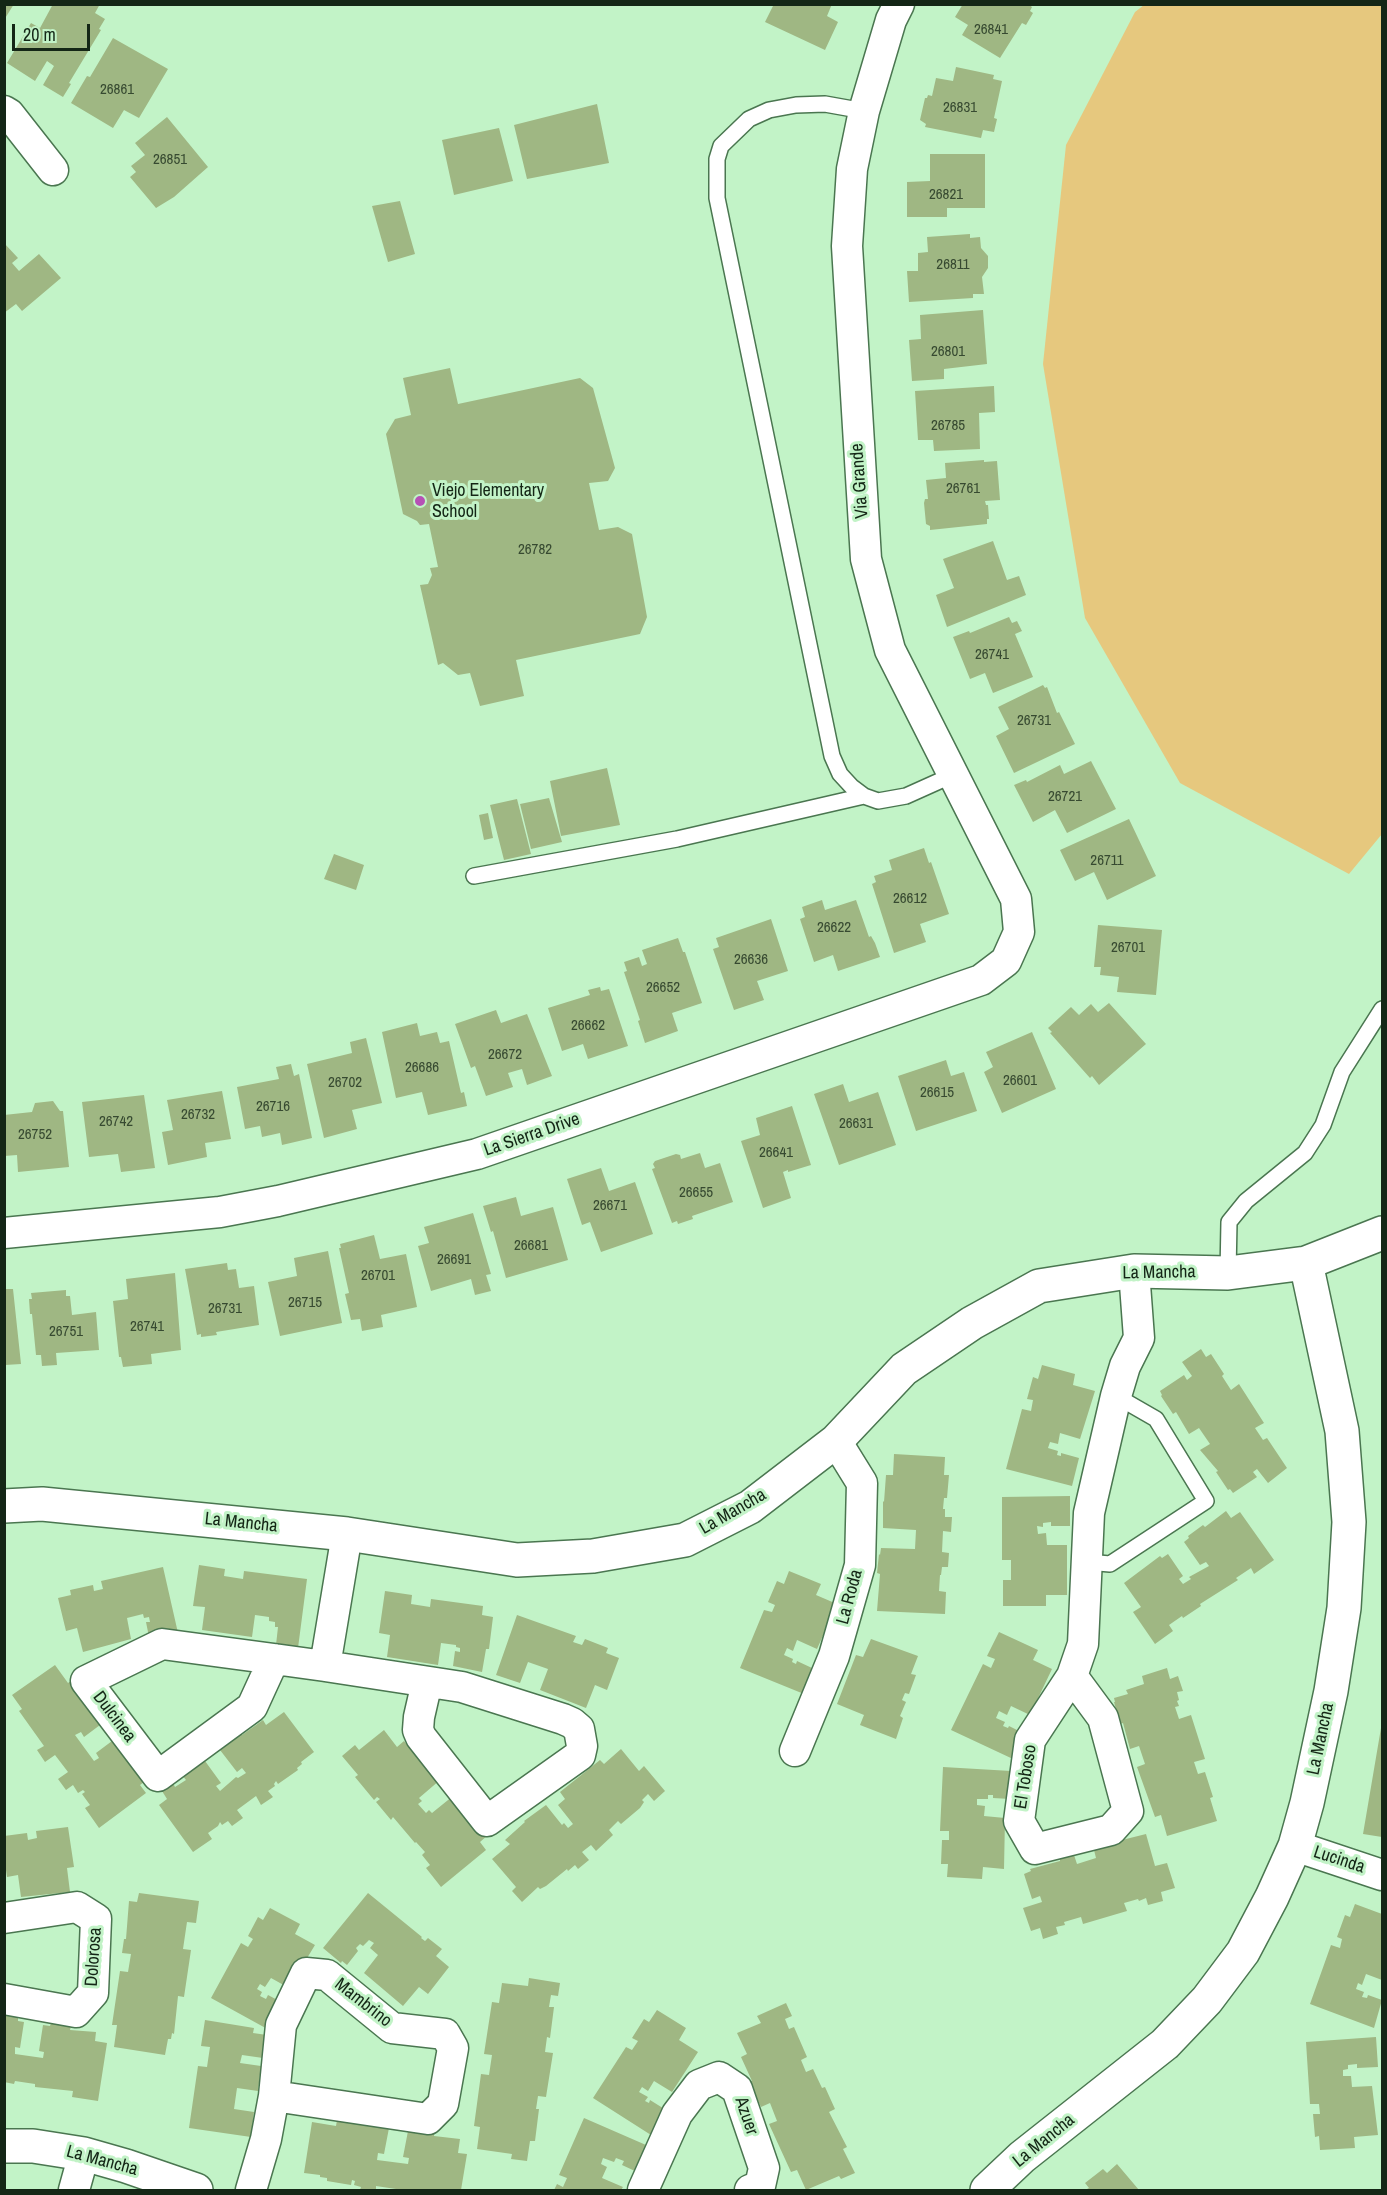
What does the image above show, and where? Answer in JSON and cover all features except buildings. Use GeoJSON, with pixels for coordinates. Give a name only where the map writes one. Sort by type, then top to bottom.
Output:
{"type":"FeatureCollection","features":[{"type":"Feature","properties":{"kind":"street","name":"Via Grande"},"geometry":{"type":"LineString","coordinates":[[899,4],[891,20],[864,111],[852,170],[847,246],[866,559],[891,650],[1016,899],[1019,932]]}},
{"type":"Feature","properties":{"kind":"street"},"geometry":{"type":"LineString","coordinates":[[4,111],[9,114],[53,170]]}},
{"type":"Feature","properties":{"kind":"street","name":"La Sierra Drive"},"geometry":{"type":"LineString","coordinates":[[4,1233],[220,1212],[278,1202],[477,1154],[981,980],[1006,961],[1019,932]]}},
{"type":"Feature","properties":{"kind":"street"},"geometry":{"type":"LineString","coordinates":[[1306,1263],[1383,1233]]}},
{"type":"Feature","properties":{"kind":"street","name":"La Mancha"},"geometry":{"type":"LineString","coordinates":[[4,1506],[42,1504],[347,1534],[517,1560],[593,1556],[685,1540],[750,1507],[836,1441],[904,1370],[972,1323],[1039,1286],[1134,1271],[1228,1273],[1306,1263],[1342,1431],[1349,1522],[1344,1608],[1331,1691],[1307,1803],[1295,1845],[1272,1898],[1243,1952],[1207,2000],[1165,2044],[1022,2157],[987,2190]]}},
{"type":"Feature","properties":{"kind":"street","name":"El Toboso"},"geometry":{"type":"LineString","coordinates":[[1072,1676],[1103,1718],[1128,1811],[1110,1830],[1035,1849],[1019,1821],[1030,1740],[1072,1676],[1083,1644],[1089,1513],[1116,1396],[1125,1366],[1139,1338],[1134,1271]]}},
{"type":"Feature","properties":{"kind":"street","name":"La Roda"},"geometry":{"type":"LineString","coordinates":[[795,1751],[834,1656],[860,1565],[862,1483],[836,1441]]}},
{"type":"Feature","properties":{"kind":"street"},"geometry":{"type":"LineString","coordinates":[[325,1666],[347,1534]]}},
{"type":"Feature","properties":{"kind":"street","name":"Dulcinea"},"geometry":{"type":"LineString","coordinates":[[274,1659],[252,1707],[158,1776],[86,1681],[162,1644],[274,1659],[325,1666],[427,1682],[462,1688],[572,1723],[579,1730],[582,1746],[580,1755],[487,1821],[421,1737],[418,1730],[419,1717],[427,1682]]}},
{"type":"Feature","properties":{"kind":"street","name":"Lucinda"},"geometry":{"type":"LineString","coordinates":[[1295,1845],[1383,1875]]}},
{"type":"Feature","properties":{"kind":"street","name":"Dolorosa"},"geometry":{"type":"LineString","coordinates":[[4,1918],[77,1907],[96,1919],[93,1993],[76,2012],[4,1999]]}},
{"type":"Feature","properties":{"kind":"street","name":"Mambrino"},"geometry":{"type":"LineString","coordinates":[[251,2190],[266,2139],[274,2096],[281,2025],[306,1973],[327,1975],[392,2028],[445,2034],[453,2048],[443,2104],[428,2119],[274,2096]]}},
{"type":"Feature","properties":{"kind":"street","name":"Azuer"},"geometry":{"type":"LineString","coordinates":[[643,2190],[677,2114],[699,2085],[719,2077],[737,2089],[764,2168],[760,2186],[750,2190]]}},
{"type":"Feature","properties":{"kind":"street","name":"La Mancha"},"geometry":{"type":"LineString","coordinates":[[4,2146],[33,2146],[84,2154],[196,2190]]}},
{"type":"Feature","properties":{"kind":"street"},"geometry":{"type":"LineString","coordinates":[[74,2190],[84,2154]]}},
{"type":"Feature","properties":{"kind":"lane"},"geometry":{"type":"LineString","coordinates":[[864,111],[825,104],[796,105],[769,110],[749,119],[722,146],[717,159],[716,180],[719,209],[832,756],[840,774],[852,787],[864,796],[878,801],[906,796],[955,774]]}},
{"type":"Feature","properties":{"kind":"lane"},"geometry":{"type":"LineString","coordinates":[[474,876],[677,839],[864,796]]}},
{"type":"Feature","properties":{"kind":"lane"},"geometry":{"type":"LineString","coordinates":[[1228,1273],[1229,1222],[1246,1201],[1305,1153],[1323,1125],[1342,1072],[1383,1009]]}},
{"type":"Feature","properties":{"kind":"lane"},"geometry":{"type":"LineString","coordinates":[[1087,1562],[1110,1564],[1206,1501],[1156,1419],[1116,1396]]}},
{"type":"Feature","properties":{"kind":"shaded area"},"geometry":{"type":"Polygon","coordinates":[[[1144,5],[1382,5],[1382,834],[1349,874],[1180,783],[1085,618],[1043,364],[1066,145],[1135,12],[1144,5]]]}},
{"type":"Feature","properties":{"kind":"place","name":"Viejo Elementary School"},"geometry":{"type":"Point","coordinates":[420,501]}}]}
